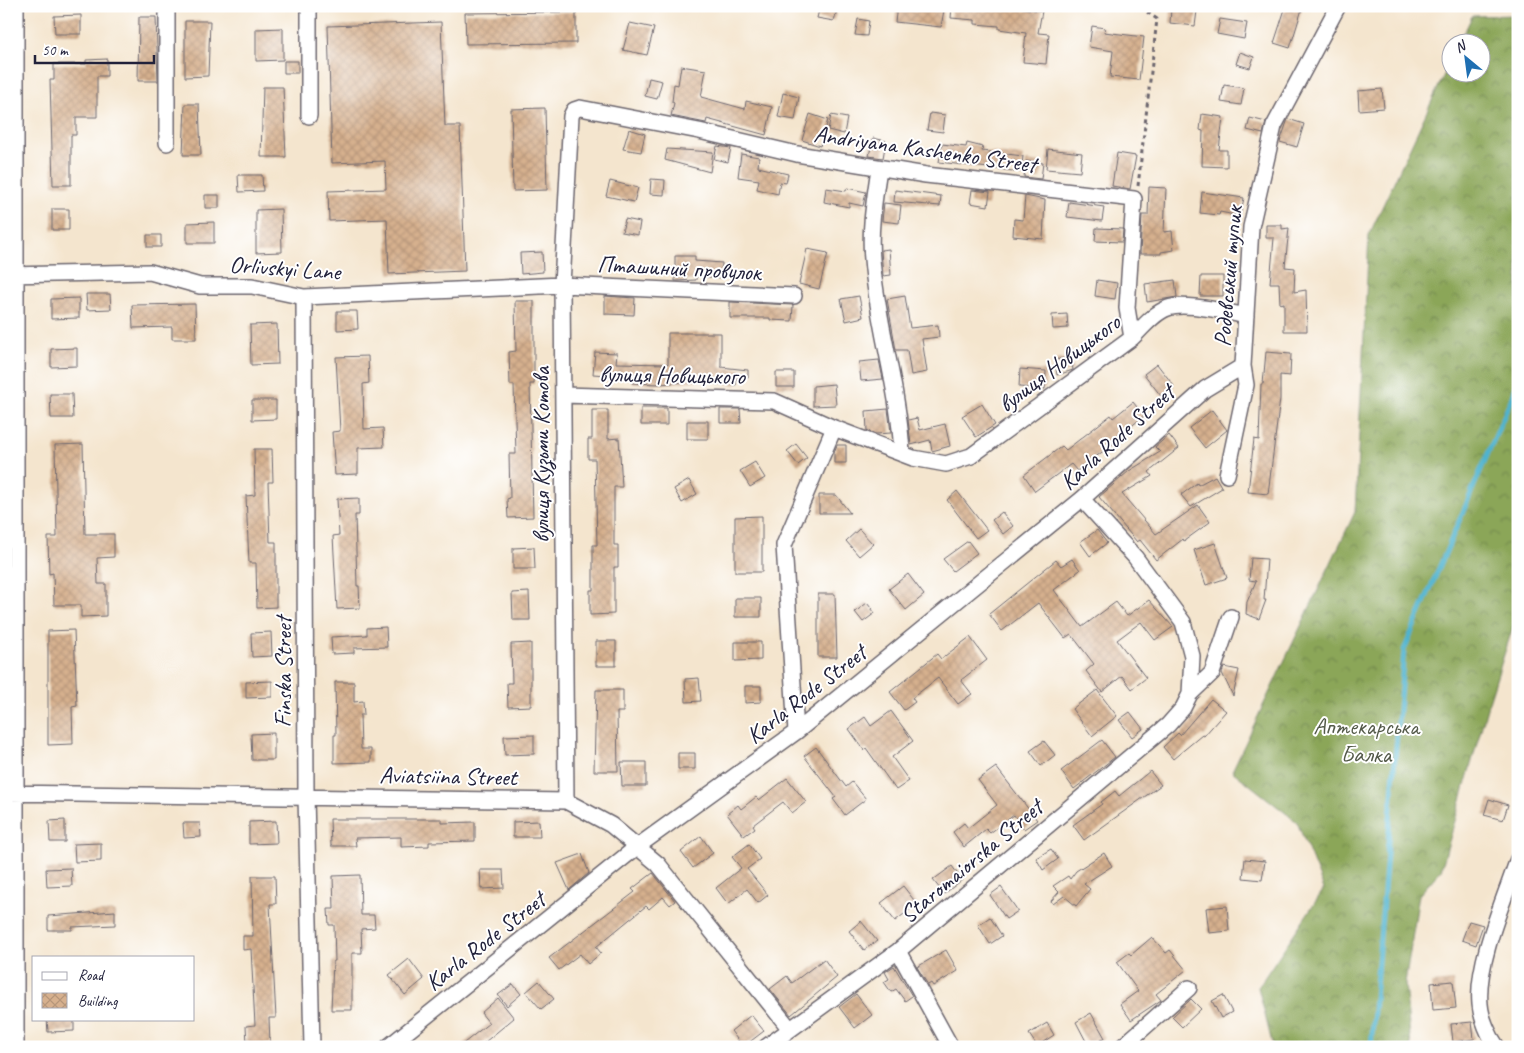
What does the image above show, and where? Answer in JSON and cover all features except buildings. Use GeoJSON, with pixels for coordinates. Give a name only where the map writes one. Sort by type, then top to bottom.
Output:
{"type":"FeatureCollection","features":[{"type":"Feature","properties":{"kind":"street"},"geometry":{"type":"LineString","coordinates":[[16,6],[11,163],[11,794],[16,1047]]}},
{"type":"Feature","properties":{"kind":"street"},"geometry":{"type":"LineString","coordinates":[[168,6],[168,143]]}},
{"type":"Feature","properties":{"kind":"street"},"geometry":{"type":"LineString","coordinates":[[309,6],[309,116]]}},
{"type":"Feature","properties":{"kind":"street","name":"Родевський тупик"},"geometry":{"type":"LineString","coordinates":[[1227,475],[1246,385],[1243,366],[1251,227],[1274,126],[1338,6]]}},
{"type":"Feature","properties":{"kind":"street","name":"Andriyana Kashenko Street"},"geometry":{"type":"LineString","coordinates":[[574,110],[580,108],[699,130],[797,154],[879,168],[1134,199]]}},
{"type":"Feature","properties":{"kind":"street","name":"вулиця Кузьми Котова"},"geometry":{"type":"LineString","coordinates":[[566,801],[562,285],[571,116],[574,110]]}},
{"type":"Feature","properties":{"kind":"street"},"geometry":{"type":"LineString","coordinates":[[879,168],[872,212],[872,257],[879,312],[901,424],[902,454]]}},
{"type":"Feature","properties":{"kind":"street"},"geometry":{"type":"LineString","coordinates":[[1132,338],[1127,308],[1134,199]]}},
{"type":"Feature","properties":{"kind":"street","name":"Orlivskyi Lane"},"geometry":{"type":"LineString","coordinates":[[11,275],[150,272],[200,286],[252,286],[304,297],[562,285]]}},
{"type":"Feature","properties":{"kind":"street","name":"Пташиний провулок"},"geometry":{"type":"LineString","coordinates":[[562,285],[794,296]]}},
{"type":"Feature","properties":{"kind":"street","name":"Finska Street"},"geometry":{"type":"LineString","coordinates":[[304,297],[306,796],[312,1047]]}},
{"type":"Feature","properties":{"kind":"street","name":"вулиця Новицького"},"geometry":{"type":"LineString","coordinates":[[563,395],[774,401],[834,428],[902,454],[946,464],[972,456],[1132,338],[1151,319],[1169,307],[1209,308],[1246,316]]}},
{"type":"Feature","properties":{"kind":"street","name":"Karla Rode Street"},"geometry":{"type":"LineString","coordinates":[[388,1047],[638,846],[796,732],[1082,499],[1205,389],[1243,366]]}},
{"type":"Feature","properties":{"kind":"street"},"geometry":{"type":"LineString","coordinates":[[796,732],[784,545],[834,428]]}},
{"type":"Feature","properties":{"kind":"street","name":"Staromaiorska Street"},"geometry":{"type":"LineString","coordinates":[[1082,499],[1135,557],[1183,622],[1192,656],[1190,694]]}},
{"type":"Feature","properties":{"kind":"street","name":"Staromaiorska Street"},"geometry":{"type":"LineString","coordinates":[[766,1047],[898,951],[1168,725],[1183,708],[1190,694],[1212,673],[1231,617]]}},
{"type":"Feature","properties":{"kind":"street","name":"Aviatsiina Street"},"geometry":{"type":"LineString","coordinates":[[11,794],[306,796],[566,801],[610,825],[658,864],[790,1028]]}},
{"type":"Feature","properties":{"kind":"street"},"geometry":{"type":"LineString","coordinates":[[1497,1047],[1491,1039],[1480,1005],[1482,967],[1518,859]]}},
{"type":"Feature","properties":{"kind":"street"},"geometry":{"type":"LineString","coordinates":[[898,951],[951,1047]]}},
{"type":"Feature","properties":{"kind":"street"},"geometry":{"type":"LineString","coordinates":[[1122,1047],[1189,988]]}},
{"type":"Feature","properties":{"kind":"path"},"geometry":{"type":"LineString","coordinates":[[1134,199],[1140,179],[1157,19],[1138,6]]}},
{"type":"Feature","properties":{"kind":"green space","name":"Аптекарська Балка"},"geometry":{"type":"Polygon","coordinates":[[[1518,15],[1518,611],[1488,705],[1441,870],[1419,895],[1405,984],[1411,1047],[1273,1047],[1258,987],[1324,889],[1297,822],[1232,771],[1355,512],[1369,235],[1442,79],[1442,82],[1492,82],[1492,32],[1465,32],[1472,16],[1518,15]]]}},
{"type":"Feature","properties":{"kind":"waterway"},"geometry":{"type":"LineString","coordinates":[[1371,1047],[1404,650],[1518,383]]}}]}
